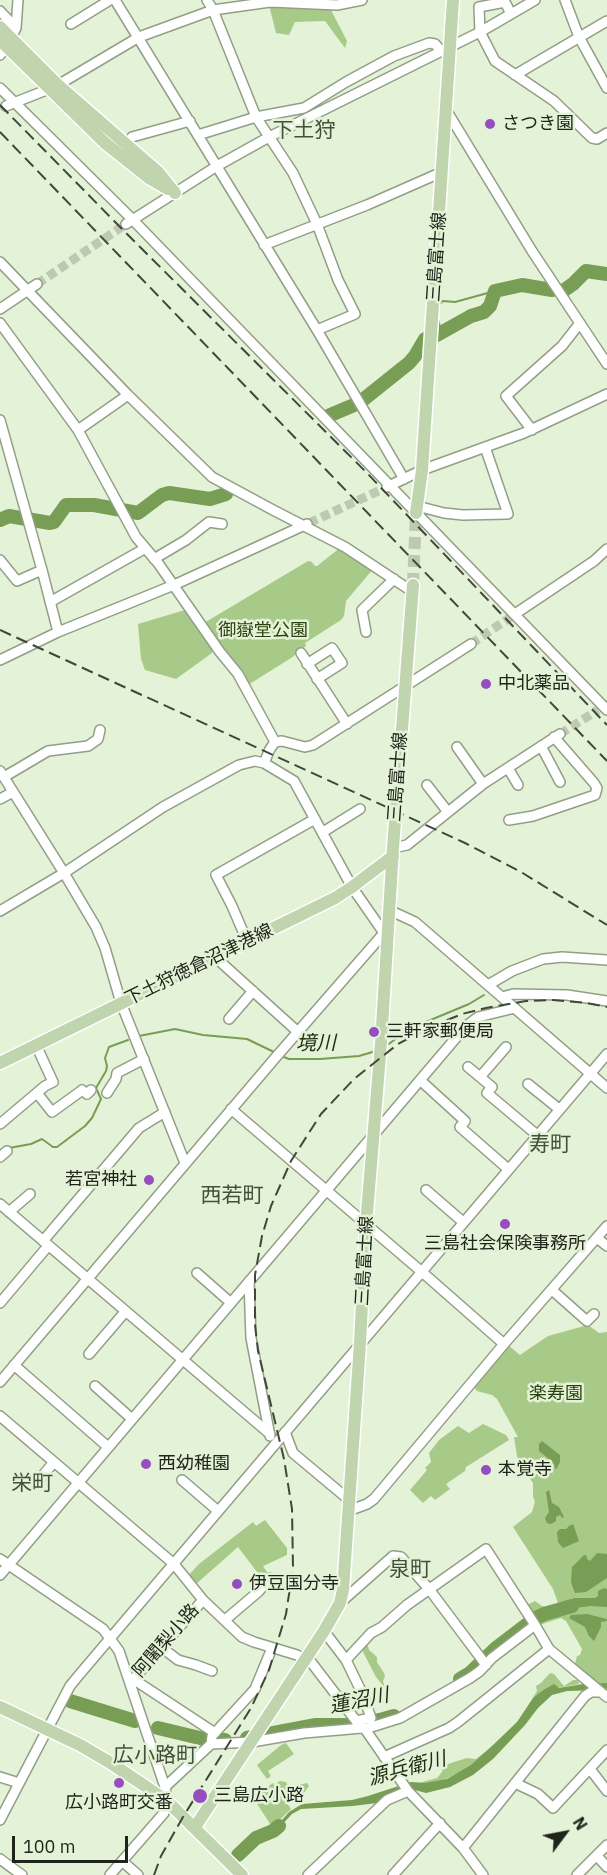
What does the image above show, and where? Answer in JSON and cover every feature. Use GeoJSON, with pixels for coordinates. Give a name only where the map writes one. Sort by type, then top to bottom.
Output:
{"type":"FeatureCollection","features":[{"type":"Feature","properties":{"kind":"main road","name":"三島富士線"},"geometry":{"type":"LineString","coordinates":[[417,510],[422,470],[442,172],[445,48],[453,0]]}},
{"type":"Feature","properties":{"kind":"main road"},"geometry":{"type":"LineString","coordinates":[[0,27],[6,42],[54,87],[105,143],[149,178],[175,193]]}},
{"type":"Feature","properties":{"kind":"main road","name":"三島富士線"},"geometry":{"type":"LineString","coordinates":[[195,1827],[324,1631],[340,1603],[343,1590],[366,1225],[381,1048],[386,932],[413,589]]}},
{"type":"Feature","properties":{"kind":"main road","name":"下土狩徳倉沼津港線"},"geometry":{"type":"LineString","coordinates":[[0,1063],[336,898],[393,852]]}},
{"type":"Feature","properties":{"kind":"main road"},"geometry":{"type":"LineString","coordinates":[[0,1707],[49,1729],[109,1762],[167,1801],[242,1875]]}},
{"type":"Feature","properties":{"kind":"street"},"geometry":{"type":"LineString","coordinates":[[6,42],[18,0]]}},
{"type":"Feature","properties":{"kind":"street"},"geometry":{"type":"LineString","coordinates":[[71,24],[110,0]]}},
{"type":"Feature","properties":{"kind":"street"},"geometry":{"type":"LineString","coordinates":[[115,0],[317,330],[404,479]]}},
{"type":"Feature","properties":{"kind":"street"},"geometry":{"type":"LineString","coordinates":[[207,0],[256,117],[293,172],[317,224],[338,280],[355,314],[317,330]]}},
{"type":"Feature","properties":{"kind":"street"},"geometry":{"type":"LineString","coordinates":[[10,104],[54,87],[139,37],[213,10],[270,2],[362,0]]}},
{"type":"Feature","properties":{"kind":"street"},"geometry":{"type":"LineString","coordinates":[[129,222],[216,166],[269,137],[480,32],[535,0]]}},
{"type":"Feature","properties":{"kind":"street"},"geometry":{"type":"LineString","coordinates":[[565,0],[579,37],[607,88]]}},
{"type":"Feature","properties":{"kind":"street"},"geometry":{"type":"LineString","coordinates":[[511,14],[505,2],[481,6],[480,32],[495,61],[554,101],[592,138],[597,139],[607,133]]}},
{"type":"Feature","properties":{"kind":"street"},"geometry":{"type":"LineString","coordinates":[[0,11],[6,42]]}},
{"type":"Feature","properties":{"kind":"street"},"geometry":{"type":"LineString","coordinates":[[515,75],[607,21]]}},
{"type":"Feature","properties":{"kind":"street"},"geometry":{"type":"LineString","coordinates":[[198,135],[256,117],[304,108],[394,56],[433,42],[445,48]]}},
{"type":"Feature","properties":{"kind":"street"},"geometry":{"type":"LineString","coordinates":[[0,88],[10,104],[334,428],[389,486],[417,510],[604,707]]}},
{"type":"Feature","properties":{"kind":"street"},"geometry":{"type":"LineString","coordinates":[[445,106],[514,223],[607,364]]}},
{"type":"Feature","properties":{"kind":"street"},"geometry":{"type":"LineString","coordinates":[[132,137],[190,121]]}},
{"type":"Feature","properties":{"kind":"street"},"geometry":{"type":"LineString","coordinates":[[264,245],[367,205],[442,172]]}},
{"type":"Feature","properties":{"kind":"street"},"geometry":{"type":"LineString","coordinates":[[0,262],[128,395],[212,477],[273,510],[307,524],[413,589]]}},
{"type":"Feature","properties":{"kind":"street"},"geometry":{"type":"LineString","coordinates":[[0,309],[37,284]]}},
{"type":"Feature","properties":{"kind":"street"},"geometry":{"type":"LineString","coordinates":[[0,324],[78,430],[136,537],[174,585],[242,680],[254,707],[275,742]]}},
{"type":"Feature","properties":{"kind":"street"},"geometry":{"type":"LineString","coordinates":[[532,430],[506,396],[562,346],[580,324]]}},
{"type":"Feature","properties":{"kind":"street"},"geometry":{"type":"LineString","coordinates":[[389,486],[422,470],[532,430],[607,394]]}},
{"type":"Feature","properties":{"kind":"street"},"geometry":{"type":"LineString","coordinates":[[78,430],[128,395]]}},
{"type":"Feature","properties":{"kind":"street"},"geometry":{"type":"LineString","coordinates":[[0,420],[58,632]]}},
{"type":"Feature","properties":{"kind":"street"},"geometry":{"type":"LineString","coordinates":[[417,510],[463,515],[507,514],[485,447]]}},
{"type":"Feature","properties":{"kind":"street"},"geometry":{"type":"LineString","coordinates":[[154,559],[186,540],[209,522],[222,524]]}},
{"type":"Feature","properties":{"kind":"street"},"geometry":{"type":"LineString","coordinates":[[0,660],[58,632],[174,585],[307,524]]}},
{"type":"Feature","properties":{"kind":"street"},"geometry":{"type":"LineString","coordinates":[[50,602],[144,549]]}},
{"type":"Feature","properties":{"kind":"street"},"geometry":{"type":"LineString","coordinates":[[515,614],[606,554]]}},
{"type":"Feature","properties":{"kind":"street"},"geometry":{"type":"LineString","coordinates":[[0,560],[17,581],[42,570]]}},
{"type":"Feature","properties":{"kind":"street"},"geometry":{"type":"LineString","coordinates":[[366,632],[362,610],[394,579]]}},
{"type":"Feature","properties":{"kind":"street"},"geometry":{"type":"LineString","coordinates":[[264,763],[275,742],[310,746],[471,644]]}},
{"type":"Feature","properties":{"kind":"street"},"geometry":{"type":"LineString","coordinates":[[307,664],[332,648],[342,663],[317,679]]}},
{"type":"Feature","properties":{"kind":"street"},"geometry":{"type":"LineString","coordinates":[[301,653],[346,724]]}},
{"type":"Feature","properties":{"kind":"street"},"geometry":{"type":"LineString","coordinates":[[100,730],[98,739],[88,746],[48,751],[2,774],[64,873],[100,937],[121,1003],[185,1163]]}},
{"type":"Feature","properties":{"kind":"street"},"geometry":{"type":"LineString","coordinates":[[393,852],[407,845],[483,784],[557,735],[594,783],[597,788],[595,795],[542,813],[509,820]]}},
{"type":"Feature","properties":{"kind":"street"},"geometry":{"type":"LineString","coordinates":[[541,746],[560,782]]}},
{"type":"Feature","properties":{"kind":"street"},"geometry":{"type":"LineString","coordinates":[[457,747],[483,784]]}},
{"type":"Feature","properties":{"kind":"street"},"geometry":{"type":"LineString","coordinates":[[0,911],[64,873],[163,807],[246,762],[255,760],[264,763],[294,782],[352,887],[386,932],[231,1109],[0,1382]]}},
{"type":"Feature","properties":{"kind":"street"},"geometry":{"type":"LineString","coordinates":[[508,768],[518,785]]}},
{"type":"Feature","properties":{"kind":"street"},"geometry":{"type":"LineString","coordinates":[[427,785],[448,812]]}},
{"type":"Feature","properties":{"kind":"street"},"geometry":{"type":"LineString","coordinates":[[0,799],[13,792]]}},
{"type":"Feature","properties":{"kind":"street"},"geometry":{"type":"LineString","coordinates":[[323,832],[360,809]]}},
{"type":"Feature","properties":{"kind":"street"},"geometry":{"type":"LineString","coordinates":[[247,941],[216,875],[315,819]]}},
{"type":"Feature","properties":{"kind":"street"},"geometry":{"type":"LineString","coordinates":[[389,910],[415,922],[607,1088]]}},
{"type":"Feature","properties":{"kind":"street"},"geometry":{"type":"LineString","coordinates":[[215,957],[298,1032]]}},
{"type":"Feature","properties":{"kind":"street"},"geometry":{"type":"LineString","coordinates":[[488,985],[512,971],[543,958],[607,960]]}},
{"type":"Feature","properties":{"kind":"street"},"geometry":{"type":"LineString","coordinates":[[229,1019],[253,992]]}},
{"type":"Feature","properties":{"kind":"street"},"geometry":{"type":"LineString","coordinates":[[502,997],[513,994],[567,995],[607,1001]]}},
{"type":"Feature","properties":{"kind":"street"},"geometry":{"type":"LineString","coordinates":[[0,1575],[472,1020],[514,1008]]}},
{"type":"Feature","properties":{"kind":"street"},"geometry":{"type":"LineString","coordinates":[[0,1124],[53,1082],[36,1045]]}},
{"type":"Feature","properties":{"kind":"street"},"geometry":{"type":"LineString","coordinates":[[480,1077],[506,1047]]}},
{"type":"Feature","properties":{"kind":"street"},"geometry":{"type":"LineString","coordinates":[[0,1820],[70,1686],[607,1054]]}},
{"type":"Feature","properties":{"kind":"street"},"geometry":{"type":"LineString","coordinates":[[107,1093],[117,1073],[144,1059]]}},
{"type":"Feature","properties":{"kind":"street"},"geometry":{"type":"LineString","coordinates":[[468,1067],[492,1087],[487,1093],[537,1135]]}},
{"type":"Feature","properties":{"kind":"street"},"geometry":{"type":"LineString","coordinates":[[420,1080],[465,1120],[460,1127],[508,1169]]}},
{"type":"Feature","properties":{"kind":"street"},"geometry":{"type":"LineString","coordinates":[[528,1084],[558,1109]]}},
{"type":"Feature","properties":{"kind":"street"},"geometry":{"type":"LineString","coordinates":[[37,1093],[52,1112],[82,1090],[87,1094],[91,1090]]}},
{"type":"Feature","properties":{"kind":"street"},"geometry":{"type":"LineString","coordinates":[[231,1109],[504,1344]]}},
{"type":"Feature","properties":{"kind":"street"},"geometry":{"type":"LineString","coordinates":[[0,1303],[138,1128],[165,1112]]}},
{"type":"Feature","properties":{"kind":"street"},"geometry":{"type":"LineString","coordinates":[[426,1190],[463,1222]]}},
{"type":"Feature","properties":{"kind":"street"},"geometry":{"type":"LineString","coordinates":[[9,1212],[30,1194]]}},
{"type":"Feature","properties":{"kind":"street"},"geometry":{"type":"LineString","coordinates":[[0,1204],[270,1434]]}},
{"type":"Feature","properties":{"kind":"street"},"geometry":{"type":"LineString","coordinates":[[285,1432],[293,1453],[348,1505],[367,1504],[374,1499],[607,1226]]}},
{"type":"Feature","properties":{"kind":"street"},"geometry":{"type":"LineString","coordinates":[[597,1238],[607,1246]]}},
{"type":"Feature","properties":{"kind":"street"},"geometry":{"type":"LineString","coordinates":[[197,1273],[231,1303]]}},
{"type":"Feature","properties":{"kind":"street"},"geometry":{"type":"LineString","coordinates":[[249,1281],[251,1338],[271,1447]]}},
{"type":"Feature","properties":{"kind":"street"},"geometry":{"type":"LineString","coordinates":[[552,1290],[587,1321],[594,1314]]}},
{"type":"Feature","properties":{"kind":"street"},"geometry":{"type":"LineString","coordinates":[[89,1354],[125,1311]]}},
{"type":"Feature","properties":{"kind":"street"},"geometry":{"type":"LineString","coordinates":[[14,1365],[108,1447]]}},
{"type":"Feature","properties":{"kind":"street"},"geometry":{"type":"LineString","coordinates":[[95,1386],[132,1419]]}},
{"type":"Feature","properties":{"kind":"street"},"geometry":{"type":"LineString","coordinates":[[0,1416],[174,1564],[203,1600],[245,1639],[307,1658],[408,1791],[463,1848],[483,1875]]}},
{"type":"Feature","properties":{"kind":"street"},"geometry":{"type":"LineString","coordinates":[[39,1480],[54,1462]]}},
{"type":"Feature","properties":{"kind":"street"},"geometry":{"type":"LineString","coordinates":[[182,1480],[218,1511]]}},
{"type":"Feature","properties":{"kind":"street"},"geometry":{"type":"LineString","coordinates":[[346,1660],[369,1634],[389,1622],[407,1605],[486,1549],[549,1649],[602,1693]]}},
{"type":"Feature","properties":{"kind":"street"},"geometry":{"type":"LineString","coordinates":[[340,1603],[393,1556],[401,1557],[429,1589],[484,1662]]}},
{"type":"Feature","properties":{"kind":"street"},"geometry":{"type":"LineString","coordinates":[[0,1559],[104,1629],[119,1651],[131,1681],[165,1787],[167,1801],[164,1813],[110,1875]]}},
{"type":"Feature","properties":{"kind":"street"},"geometry":{"type":"LineString","coordinates":[[225,1620],[258,1592],[270,1578]]}},
{"type":"Feature","properties":{"kind":"street","name":"阿闍梨小路"},"geometry":{"type":"LineString","coordinates":[[131,1681],[203,1600]]}},
{"type":"Feature","properties":{"kind":"street"},"geometry":{"type":"LineString","coordinates":[[131,1681],[212,1739],[254,1738],[360,1725],[400,1718],[470,1678],[484,1662],[492,1658],[534,1622]]}},
{"type":"Feature","properties":{"kind":"street"},"geometry":{"type":"LineString","coordinates":[[324,1631],[346,1660],[363,1695],[371,1718],[360,1725]]}},
{"type":"Feature","properties":{"kind":"street"},"geometry":{"type":"LineString","coordinates":[[161,1647],[178,1660],[212,1671]]}},
{"type":"Feature","properties":{"kind":"street"},"geometry":{"type":"LineString","coordinates":[[165,1787],[212,1739],[255,1689],[272,1648]]}},
{"type":"Feature","properties":{"kind":"street"},"geometry":{"type":"LineString","coordinates":[[384,1757],[449,1728],[549,1649]]}},
{"type":"Feature","properties":{"kind":"street"},"geometry":{"type":"LineString","coordinates":[[463,1848],[585,1696],[591,1692],[602,1693]]}},
{"type":"Feature","properties":{"kind":"street"},"geometry":{"type":"LineString","coordinates":[[515,1784],[538,1794],[554,1808],[607,1750]]}},
{"type":"Feature","properties":{"kind":"street"},"geometry":{"type":"LineString","coordinates":[[590,1769],[607,1791]]}},
{"type":"Feature","properties":{"kind":"street"},"geometry":{"type":"LineString","coordinates":[[0,1777],[20,1784]]}},
{"type":"Feature","properties":{"kind":"street"},"geometry":{"type":"LineString","coordinates":[[308,1875],[387,1800],[408,1791]]}},
{"type":"Feature","properties":{"kind":"street"},"geometry":{"type":"LineString","coordinates":[[393,1875],[440,1823]]}},
{"type":"Feature","properties":{"kind":"street"},"geometry":{"type":"LineString","coordinates":[[576,1875],[607,1845]]}},
{"type":"Feature","properties":{"kind":"street"},"geometry":{"type":"LineString","coordinates":[[597,1856],[607,1867]]}},
{"type":"Feature","properties":{"kind":"street"},"geometry":{"type":"LineString","coordinates":[[0,1859],[11,1872],[22,1875]]}},
{"type":"Feature","properties":{"kind":"street"},"geometry":{"type":"LineString","coordinates":[[122,1861],[138,1875]]}},
{"type":"Feature","properties":{"kind":"green space"},"geometry":{"type":"Polygon","coordinates":[[[269,5],[331,10],[347,41],[345,48],[325,21],[295,22],[289,35],[276,33],[269,5]]]}},
{"type":"Feature","properties":{"kind":"green space","name":"御嶽堂公園"},"geometry":{"type":"Polygon","coordinates":[[[341,547],[373,569],[346,601],[344,616],[305,643],[306,646],[291,658],[248,685],[204,623],[308,561],[317,566],[341,547]]]}},
{"type":"Feature","properties":{"kind":"green space"},"geometry":{"type":"Polygon","coordinates":[[[185,610],[212,653],[176,679],[145,670],[141,659],[138,624],[185,610]]]}},
{"type":"Feature","properties":{"kind":"green space","name":"楽寿園"},"geometry":{"type":"Polygon","coordinates":[[[588,1325],[599,1333],[607,1332],[607,1692],[577,1669],[575,1664],[577,1656],[580,1655],[582,1649],[566,1621],[561,1618],[539,1625],[527,1605],[535,1601],[549,1608],[558,1603],[553,1589],[513,1527],[532,1512],[535,1502],[533,1483],[517,1456],[514,1437],[518,1437],[497,1399],[492,1395],[477,1391],[474,1387],[509,1346],[520,1355],[548,1336],[588,1325]]]}},
{"type":"Feature","properties":{"kind":"green space"},"geometry":{"type":"Polygon","coordinates":[[[483,1424],[506,1435],[509,1440],[466,1467],[465,1471],[446,1484],[450,1489],[435,1500],[431,1496],[423,1503],[410,1490],[427,1470],[425,1468],[431,1462],[429,1453],[439,1440],[458,1426],[469,1433],[483,1424]]]}},
{"type":"Feature","properties":{"kind":"green space"},"geometry":{"type":"Polygon","coordinates":[[[265,1520],[287,1548],[287,1555],[263,1566],[269,1575],[264,1581],[238,1547],[196,1584],[189,1575],[199,1564],[253,1522],[256,1526],[265,1520]]]}},
{"type":"Feature","properties":{"kind":"green space"},"geometry":{"type":"Polygon","coordinates":[[[367,1643],[384,1673],[385,1688],[376,1677],[363,1652],[363,1646],[367,1643]]]}},
{"type":"Feature","properties":{"kind":"green space"},"geometry":{"type":"Polygon","coordinates":[[[550,1673],[554,1674],[564,1686],[573,1680],[578,1680],[579,1684],[541,1691],[532,1699],[537,1691],[536,1686],[550,1673]]]}},
{"type":"Feature","properties":{"kind":"green space"},"geometry":{"type":"Polygon","coordinates":[[[286,1743],[294,1754],[268,1771],[271,1776],[267,1779],[257,1765],[286,1743]]]}},
{"type":"Feature","properties":{"kind":"green space"},"geometry":{"type":"Polygon","coordinates":[[[493,1746],[475,1765],[435,1784],[419,1783],[437,1778],[442,1772],[443,1764],[467,1758],[476,1759],[493,1746]]]}},
{"type":"Feature","properties":{"kind":"green space"},"geometry":{"type":"Polygon","coordinates":[[[286,1782],[289,1787],[307,1783],[309,1786],[300,1798],[295,1791],[283,1793],[277,1783],[286,1782]]]}},
{"type":"Feature","properties":{"kind":"green space"},"geometry":{"type":"Polygon","coordinates":[[[273,1783],[291,1809],[272,1827],[254,1799],[257,1794],[273,1783]]]}},
{"type":"Feature","properties":{"kind":"shaded area"},"geometry":{"type":"Polygon","coordinates":[[[542,1441],[560,1455],[560,1462],[556,1470],[553,1462],[539,1451],[539,1444],[542,1441]]]}},
{"type":"Feature","properties":{"kind":"shaded area"},"geometry":{"type":"Polygon","coordinates":[[[549,1490],[552,1503],[559,1507],[564,1517],[560,1515],[556,1517],[556,1521],[551,1524],[547,1523],[545,1518],[549,1512],[546,1492],[549,1490]]]}},
{"type":"Feature","properties":{"kind":"shaded area"},"geometry":{"type":"Polygon","coordinates":[[[573,1524],[579,1541],[563,1548],[558,1542],[557,1532],[573,1524]]]}},
{"type":"Feature","properties":{"kind":"shaded area"},"geometry":{"type":"Polygon","coordinates":[[[597,1553],[607,1554],[607,1578],[586,1592],[575,1593],[571,1582],[572,1567],[584,1555],[590,1561],[597,1553]]]}},
{"type":"Feature","properties":{"kind":"shaded area"},"geometry":{"type":"Polygon","coordinates":[[[607,1589],[607,1607],[567,1609],[566,1603],[574,1598],[595,1598],[598,1596],[598,1591],[607,1589]]]}},
{"type":"Feature","properties":{"kind":"shaded area"},"geometry":{"type":"Polygon","coordinates":[[[587,1614],[607,1619],[601,1622],[594,1641],[585,1627],[569,1618],[571,1615],[587,1614]]]}},
{"type":"Feature","properties":{"kind":"shaded area"},"geometry":{"type":"Polygon","coordinates":[[[607,1683],[607,1688],[603,1690],[567,1691],[552,1695],[493,1759],[473,1775],[450,1787],[426,1793],[415,1790],[399,1792],[377,1803],[301,1809],[292,1814],[276,1831],[264,1835],[275,1828],[289,1812],[302,1804],[352,1800],[411,1782],[425,1783],[447,1779],[471,1765],[493,1745],[517,1722],[533,1698],[540,1692],[554,1684],[559,1688],[607,1683]]]}},
{"type":"Feature","properties":{"kind":"waterway"},"geometry":{"type":"LineString","coordinates":[[563,291],[586,271],[607,274]]}},
{"type":"Feature","properties":{"kind":"waterway"},"geometry":{"type":"LineString","coordinates":[[437,335],[471,316],[484,312],[490,306],[495,291],[522,285],[552,290]]}},
{"type":"Feature","properties":{"kind":"waterway"},"geometry":{"type":"LineString","coordinates":[[438,305],[443,301],[455,302],[495,291]]}},
{"type":"Feature","properties":{"kind":"waterway"},"geometry":{"type":"LineString","coordinates":[[437,317],[442,333]]}},
{"type":"Feature","properties":{"kind":"waterway"},"geometry":{"type":"LineString","coordinates":[[364,399],[409,363],[425,339]]}},
{"type":"Feature","properties":{"kind":"waterway"},"geometry":{"type":"LineString","coordinates":[[328,416],[354,405]]}},
{"type":"Feature","properties":{"kind":"waterway"},"geometry":{"type":"LineString","coordinates":[[0,520],[9,516],[50,523],[54,522],[66,505],[94,505],[138,513],[162,495],[169,493],[210,499],[226,494]]}},
{"type":"Feature","properties":{"kind":"waterway","name":"境川"},"geometry":{"type":"LineString","coordinates":[[386,1046],[409,1029],[469,1004],[484,995]]}},
{"type":"Feature","properties":{"kind":"waterway","name":"境川"},"geometry":{"type":"LineString","coordinates":[[139,1036],[175,1029],[203,1035],[247,1039],[276,1053]]}},
{"type":"Feature","properties":{"kind":"waterway","name":"境川"},"geometry":{"type":"LineString","coordinates":[[9,1148],[31,1144],[42,1139],[53,1147],[57,1147],[85,1126],[92,1118],[101,1099],[96,1088],[106,1071],[105,1058],[109,1047],[128,1040]]}},
{"type":"Feature","properties":{"kind":"waterway","name":"境川"},"geometry":{"type":"LineString","coordinates":[[281,1056],[289,1059],[320,1059],[359,1056],[376,1051]]}},
{"type":"Feature","properties":{"kind":"waterway","name":"蓮沼川"},"geometry":{"type":"LineString","coordinates":[[460,1679],[534,1619],[572,1606]]}},
{"type":"Feature","properties":{"kind":"waterway","name":"蓮沼川"},"geometry":{"type":"LineString","coordinates":[[70,1701],[135,1721]]}},
{"type":"Feature","properties":{"kind":"waterway","name":"蓮沼川"},"geometry":{"type":"LineString","coordinates":[[247,1738],[316,1725],[351,1725],[394,1716]]}},
{"type":"Feature","properties":{"kind":"waterway","name":"蓮沼川"},"geometry":{"type":"LineString","coordinates":[[158,1728],[204,1739],[225,1740]]}},
{"type":"Feature","properties":{"kind":"waterway","name":"源兵衛川"},"geometry":{"type":"LineString","coordinates":[[238,1855],[256,1838],[279,1826]]}},
{"type":"Feature","properties":{"kind":"tunnel"},"geometry":{"type":"LineString","coordinates":[[37,284],[126,224]]}},
{"type":"Feature","properties":{"kind":"tunnel"},"geometry":{"type":"LineString","coordinates":[[309,523],[387,487]]}},
{"type":"Feature","properties":{"kind":"tunnel"},"geometry":{"type":"LineString","coordinates":[[413,585],[416,513]]}},
{"type":"Feature","properties":{"kind":"tunnel"},"geometry":{"type":"LineString","coordinates":[[471,644],[515,614]]}},
{"type":"Feature","properties":{"kind":"tunnel"},"geometry":{"type":"LineString","coordinates":[[560,734],[598,710]]}},
{"type":"Feature","properties":{"kind":"railway"},"geometry":{"type":"LineString","coordinates":[[0,105],[366,472],[607,725]]}},
{"type":"Feature","properties":{"kind":"railway"},"geometry":{"type":"LineString","coordinates":[[0,132],[607,761]]}},
{"type":"Feature","properties":{"kind":"railway"},"geometry":{"type":"LineString","coordinates":[[0,630],[465,843],[521,872],[607,925]]}},
{"type":"Feature","properties":{"kind":"railway"},"geometry":{"type":"LineString","coordinates":[[154,1875],[161,1856],[183,1817],[251,1708],[269,1670],[286,1614],[293,1568],[292,1509],[284,1459],[258,1351],[255,1325],[255,1275],[262,1236],[271,1206],[291,1161],[321,1114],[354,1079],[398,1044],[428,1028],[462,1014],[526,1001],[553,1000],[607,1007]]}},
{"type":"Feature","properties":{"kind":"place","name":"さつき園"},"geometry":{"type":"Point","coordinates":[490,124]}},
{"type":"Feature","properties":{"kind":"place","name":"中北薬品"},"geometry":{"type":"Point","coordinates":[486,684]}},
{"type":"Feature","properties":{"kind":"place","name":"三軒家郵便局"},"geometry":{"type":"Point","coordinates":[374,1032]}},
{"type":"Feature","properties":{"kind":"place","name":"若宮神社"},"geometry":{"type":"Point","coordinates":[149,1180]}},
{"type":"Feature","properties":{"kind":"place","name":"三島社会保険事務所"},"geometry":{"type":"Point","coordinates":[505,1224]}},
{"type":"Feature","properties":{"kind":"place","name":"西幼稚園"},"geometry":{"type":"Point","coordinates":[146,1464]}},
{"type":"Feature","properties":{"kind":"place","name":"本覚寺"},"geometry":{"type":"Point","coordinates":[486,1470]}},
{"type":"Feature","properties":{"kind":"place","name":"伊豆国分寺"},"geometry":{"type":"Point","coordinates":[237,1584]}},
{"type":"Feature","properties":{"kind":"place","name":"広小路町交番"},"geometry":{"type":"Point","coordinates":[119,1783]}},
{"type":"Feature","properties":{"kind":"place","name":"三島広小路"},"geometry":{"type":"Point","coordinates":[200,1796]}},
{"type":"Feature","properties":{"kind":"district","name":"下土狩"},"geometry":{"type":"Point","coordinates":[304,131]}},
{"type":"Feature","properties":{"kind":"district","name":"寿町"},"geometry":{"type":"Point","coordinates":[550,1145]}},
{"type":"Feature","properties":{"kind":"district","name":"西若町"},"geometry":{"type":"Point","coordinates":[232,1196]}},
{"type":"Feature","properties":{"kind":"district","name":"栄町"},"geometry":{"type":"Point","coordinates":[32,1484]}},
{"type":"Feature","properties":{"kind":"district","name":"泉町"},"geometry":{"type":"Point","coordinates":[410,1570]}},
{"type":"Feature","properties":{"kind":"district","name":"広小路町"},"geometry":{"type":"Point","coordinates":[155,1756]}}]}
